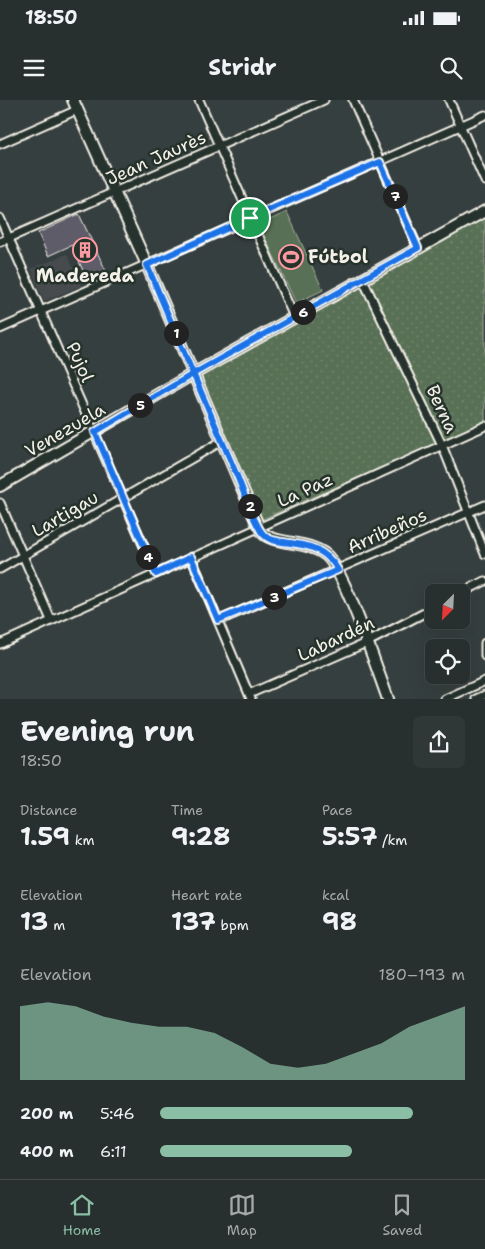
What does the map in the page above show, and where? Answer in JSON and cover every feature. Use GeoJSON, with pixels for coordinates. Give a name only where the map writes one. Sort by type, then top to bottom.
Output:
{"type":"FeatureCollection","features":[{"type":"Feature","properties":{"kind":"street"},"geometry":{"type":"LineString","coordinates":[[199,100],[294,317]]}},
{"type":"Feature","properties":{"kind":"street","name":"Jean Jaurès"},"geometry":{"type":"LineString","coordinates":[[0,242],[114,194],[324,100]]}},
{"type":"Feature","properties":{"kind":"street"},"geometry":{"type":"LineString","coordinates":[[353,100],[418,248]]}},
{"type":"Feature","properties":{"kind":"street"},"geometry":{"type":"LineString","coordinates":[[449,100],[485,181]]}},
{"type":"Feature","properties":{"kind":"street"},"geometry":{"type":"LineString","coordinates":[[0,144],[75,105],[147,265],[259,527],[268,538],[300,543],[317,549],[330,559],[338,570],[388,699]]}},
{"type":"Feature","properties":{"kind":"street"},"geometry":{"type":"LineString","coordinates":[[0,329],[485,115]]}},
{"type":"Feature","properties":{"kind":"street","name":"Venezuela"},"geometry":{"type":"LineString","coordinates":[[0,486],[193,374],[485,211]]}},
{"type":"Feature","properties":{"kind":"street","name":"Pujol"},"geometry":{"type":"LineString","coordinates":[[0,218],[156,574]]}},
{"type":"Feature","properties":{"kind":"street","name":"Berna"},"geometry":{"type":"LineString","coordinates":[[363,280],[442,445],[485,554]]}},
{"type":"Feature","properties":{"kind":"street","name":"La Paz"},"geometry":{"type":"LineString","coordinates":[[0,644],[485,426]]}},
{"type":"Feature","properties":{"kind":"street","name":"Lartigau"},"geometry":{"type":"LineString","coordinates":[[0,569],[222,442]]}},
{"type":"Feature","properties":{"kind":"street"},"geometry":{"type":"LineString","coordinates":[[0,503],[51,620]]}},
{"type":"Feature","properties":{"kind":"street","name":"Arribeños"},"geometry":{"type":"LineString","coordinates":[[218,620],[338,570],[485,505]]}},
{"type":"Feature","properties":{"kind":"street"},"geometry":{"type":"LineString","coordinates":[[191,557],[250,697]]}},
{"type":"Feature","properties":{"kind":"street"},"geometry":{"type":"LineString","coordinates":[[470,588],[485,581]]}},
{"type":"Feature","properties":{"kind":"street","name":"Labardén"},"geometry":{"type":"LineString","coordinates":[[250,697],[366,643],[425,613]]}},
{"type":"Feature","properties":{"kind":"street"},"geometry":{"type":"LineString","coordinates":[[485,643],[485,656]]}},
{"type":"Feature","properties":{"kind":"street"},"geometry":{"type":"LineString","coordinates":[[445,699],[485,682]]}},
{"type":"Feature","properties":{"kind":"street"},"geometry":{"type":"LineString","coordinates":[[476,699],[485,695]]}},
{"type":"Feature","properties":{"kind":"shaded area"},"geometry":{"type":"Polygon","coordinates":[[[67,254],[81,286],[44,301],[31,269],[67,254]]]}},
{"type":"Feature","properties":{"kind":"green space","name":"Fútbol"},"geometry":{"type":"Polygon","coordinates":[[[287,212],[323,290],[296,303],[259,225],[287,212]]]}},
{"type":"Feature","properties":{"kind":"green space"},"geometry":{"type":"Polygon","coordinates":[[[485,217],[485,422],[445,441],[368,280],[485,217]]]}},
{"type":"Feature","properties":{"kind":"green space"},"geometry":{"type":"Polygon","coordinates":[[[361,285],[436,440],[434,445],[260,520],[199,374],[361,285]]]}},
{"type":"Feature","properties":{"kind":"building","name":"Madereda"},"geometry":{"type":"Polygon","coordinates":[[[79,214],[106,271],[87,280],[72,245],[48,256],[38,233],[79,214]]]}},
{"type":"Feature","properties":{"kind":"place","name":"Madereda"},"geometry":{"type":"Point","coordinates":[85,250]}},
{"type":"Feature","properties":{"kind":"place","name":"Fútbol"},"geometry":{"type":"Point","coordinates":[291,257]}},
{"type":"Feature","properties":{"kind":"route"},"geometry":{"type":"LineString","coordinates":[[250,218],[147,265],[193,374],[249,503],[260,530],[268,538],[300,543],[317,549],[325,554],[336,565],[338,570],[218,620],[191,557],[156,574],[95,432],[193,374],[418,248],[380,162],[250,218]]}}]}
